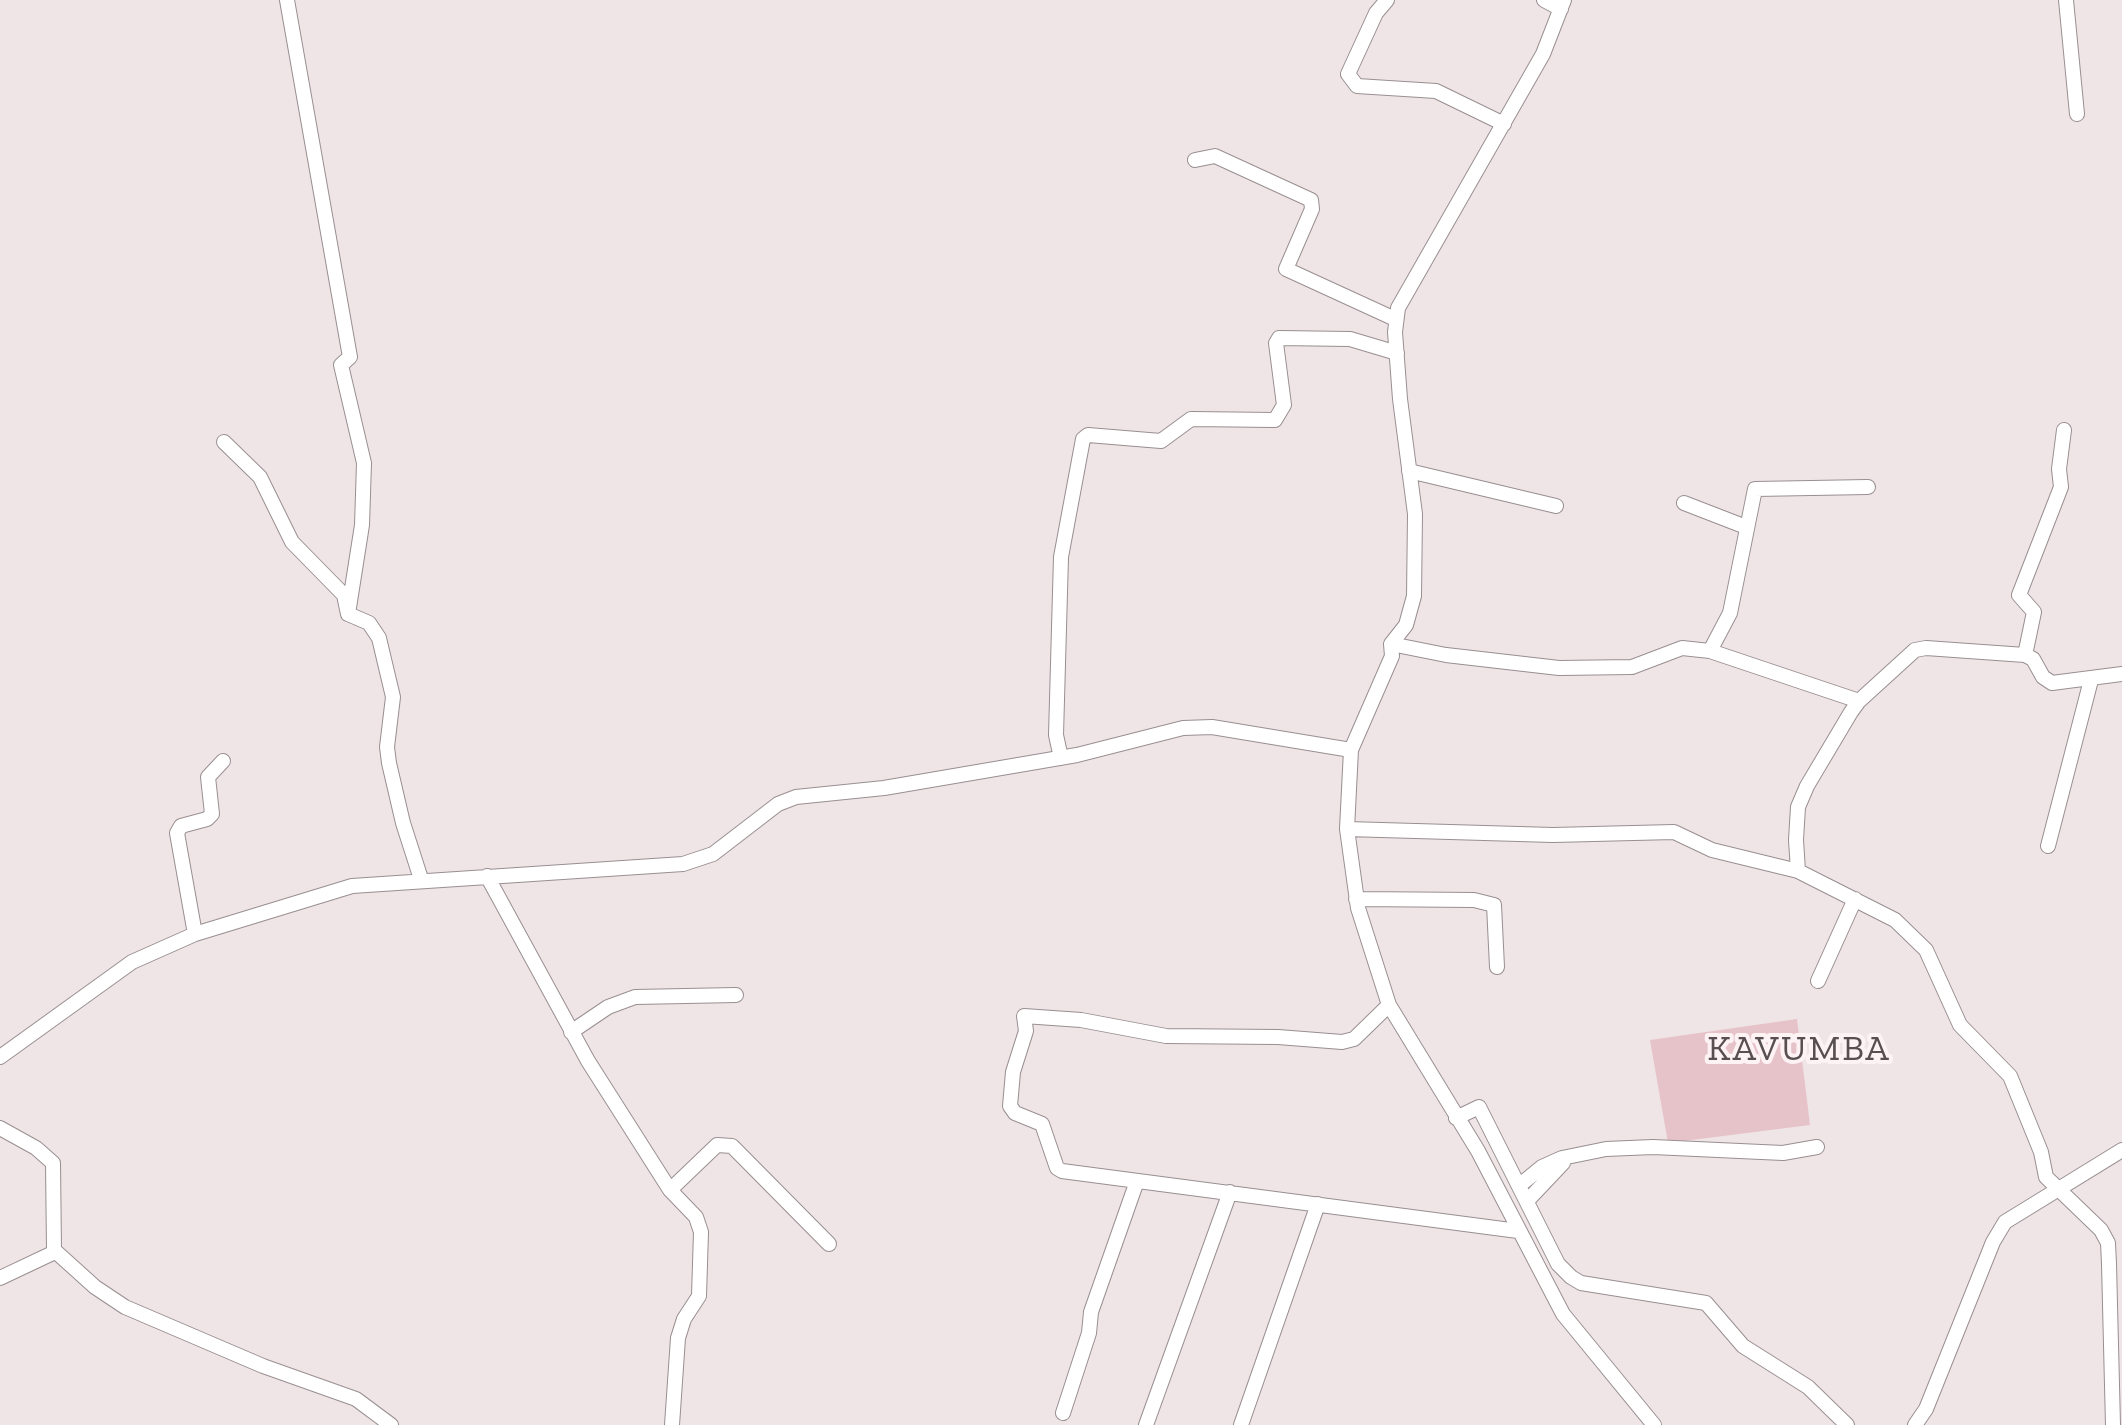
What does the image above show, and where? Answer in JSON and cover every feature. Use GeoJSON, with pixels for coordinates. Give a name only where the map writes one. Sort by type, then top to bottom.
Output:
{"type":"FeatureCollection","features":[{"type":"Feature","properties":{"kind":"street"},"geometry":{"type":"LineString","coordinates":[[287,0],[350,357],[341,365],[364,463],[362,525],[348,614]]}},
{"type":"Feature","properties":{"kind":"street"},"geometry":{"type":"LineString","coordinates":[[1387,0],[1376,13],[1348,74],[1357,86],[1436,91],[1504,124]]}},
{"type":"Feature","properties":{"kind":"street"},"geometry":{"type":"LineString","coordinates":[[1544,0],[1563,4],[1543,54],[1403,297],[1395,319],[1415,514],[1414,596],[1406,625],[1391,644],[1392,656],[1351,750],[1347,829],[1356,899],[1389,1005],[1478,1151],[1563,1314],[1654,1425]]}},
{"type":"Feature","properties":{"kind":"street"},"geometry":{"type":"LineString","coordinates":[[2066,0],[2077,114]]}},
{"type":"Feature","properties":{"kind":"street"},"geometry":{"type":"LineString","coordinates":[[1195,160],[1215,156],[1311,200],[1312,209],[1286,269],[1395,319]]}},
{"type":"Feature","properties":{"kind":"street"},"geometry":{"type":"LineString","coordinates":[[1061,758],[1056,735],[1061,557],[1083,439],[1096,435],[1161,441],[1191,419],[1275,420],[1284,405],[1276,343],[1279,338],[1350,339],[1397,353]]}},
{"type":"Feature","properties":{"kind":"street"},"geometry":{"type":"LineString","coordinates":[[2025,655],[2034,612],[2019,595],[2056,507],[2061,487],[2059,469],[2064,430]]}},
{"type":"Feature","properties":{"kind":"street"},"geometry":{"type":"LineString","coordinates":[[224,442],[260,477],[292,542],[344,595],[348,614]]}},
{"type":"Feature","properties":{"kind":"street"},"geometry":{"type":"LineString","coordinates":[[1409,471],[1556,506]]}},
{"type":"Feature","properties":{"kind":"street"},"geometry":{"type":"LineString","coordinates":[[1710,651],[1730,613],[1752,493],[1759,487],[1868,487]]}},
{"type":"Feature","properties":{"kind":"street"},"geometry":{"type":"LineString","coordinates":[[1684,503],[1746,527]]}},
{"type":"Feature","properties":{"kind":"street"},"geometry":{"type":"LineString","coordinates":[[348,614],[369,623],[379,638],[386,661],[393,697],[387,747],[389,763],[403,823],[421,879]]}},
{"type":"Feature","properties":{"kind":"street"},"geometry":{"type":"LineString","coordinates":[[1391,644],[1446,655],[1559,668],[1632,667],[1682,648],[1710,651],[1859,701]]}},
{"type":"Feature","properties":{"kind":"street"},"geometry":{"type":"LineString","coordinates":[[1798,871],[1798,807],[1807,786],[1859,701],[1915,650],[1926,648],[2025,655],[2033,659],[2043,677],[2052,683],[2122,674]]}},
{"type":"Feature","properties":{"kind":"street"},"geometry":{"type":"LineString","coordinates":[[2048,846],[2091,680]]}},
{"type":"Feature","properties":{"kind":"street"},"geometry":{"type":"LineString","coordinates":[[0,1057],[120,968],[195,934],[352,886],[691,863],[713,854],[778,804],[796,797],[884,788],[1061,758],[1183,728],[1212,727],[1351,750]]}},
{"type":"Feature","properties":{"kind":"street"},"geometry":{"type":"LineString","coordinates":[[195,934],[177,833],[181,826],[207,819],[212,814],[208,777],[223,761]]}},
{"type":"Feature","properties":{"kind":"street"},"geometry":{"type":"LineString","coordinates":[[1347,829],[1553,835],[1674,832],[1712,850],[1798,871],[1895,920],[1926,950],[1960,1025],[2010,1076],[2041,1152],[2046,1177],[2092,1218],[2108,1243],[2113,1425]]}},
{"type":"Feature","properties":{"kind":"street"},"geometry":{"type":"LineString","coordinates":[[487,876],[571,1032],[670,1190],[696,1217],[701,1254],[699,1296],[684,1319],[678,1338],[672,1425]]}},
{"type":"Feature","properties":{"kind":"street"},"geometry":{"type":"LineString","coordinates":[[1356,899],[1474,900],[1494,905],[1497,967]]}},
{"type":"Feature","properties":{"kind":"street"},"geometry":{"type":"LineString","coordinates":[[1818,981],[1855,899]]}},
{"type":"Feature","properties":{"kind":"street"},"geometry":{"type":"LineString","coordinates":[[571,1032],[622,999],[736,995]]}},
{"type":"Feature","properties":{"kind":"street"},"geometry":{"type":"LineString","coordinates":[[1389,1005],[1354,1039],[1342,1042],[1278,1037],[1173,1037],[1081,1020],[1024,1016],[1026,1031],[1013,1072],[1012,1110],[1042,1124],[1057,1168],[1518,1231]]}},
{"type":"Feature","properties":{"kind":"street"},"geometry":{"type":"LineString","coordinates":[[1456,1118],[1479,1107],[1558,1264],[1571,1277],[1581,1283],[1706,1303],[1743,1346],[1808,1387],[1847,1425]]}},
{"type":"Feature","properties":{"kind":"street"},"geometry":{"type":"LineString","coordinates":[[0,1128],[36,1148],[54,1166],[55,1252]]}},
{"type":"Feature","properties":{"kind":"street"},"geometry":{"type":"LineString","coordinates":[[670,1190],[717,1145],[732,1146],[829,1244]]}},
{"type":"Feature","properties":{"kind":"street"},"geometry":{"type":"LineString","coordinates":[[1520,1185],[1542,1167],[1574,1155],[1606,1149],[1653,1147],[1783,1153],[1817,1147]]}},
{"type":"Feature","properties":{"kind":"street"},"geometry":{"type":"LineString","coordinates":[[1915,1425],[1926,1409],[2005,1222],[2122,1150]]}},
{"type":"Feature","properties":{"kind":"street"},"geometry":{"type":"LineString","coordinates":[[1528,1200],[1552,1172],[1574,1155]]}},
{"type":"Feature","properties":{"kind":"street"},"geometry":{"type":"LineString","coordinates":[[1063,1413],[1089,1333],[1091,1312],[1137,1181]]}},
{"type":"Feature","properties":{"kind":"street"},"geometry":{"type":"LineString","coordinates":[[1146,1425],[1230,1192]]}},
{"type":"Feature","properties":{"kind":"street"},"geometry":{"type":"LineString","coordinates":[[1241,1425],[1318,1204]]}},
{"type":"Feature","properties":{"kind":"street"},"geometry":{"type":"LineString","coordinates":[[0,1278],[55,1252]]}},
{"type":"Feature","properties":{"kind":"street"},"geometry":{"type":"LineString","coordinates":[[55,1252],[125,1307],[263,1366],[356,1399],[391,1425]]}},
{"type":"Feature","properties":{"kind":"shaded area"},"geometry":{"type":"Polygon","coordinates":[[[1797,1019],[1810,1125],[1668,1143],[1650,1040],[1797,1019]]]}},
{"type":"Feature","properties":{"kind":"district","name":"KAVUMBA"},"geometry":{"type":"Point","coordinates":[1799,1050]}}]}
